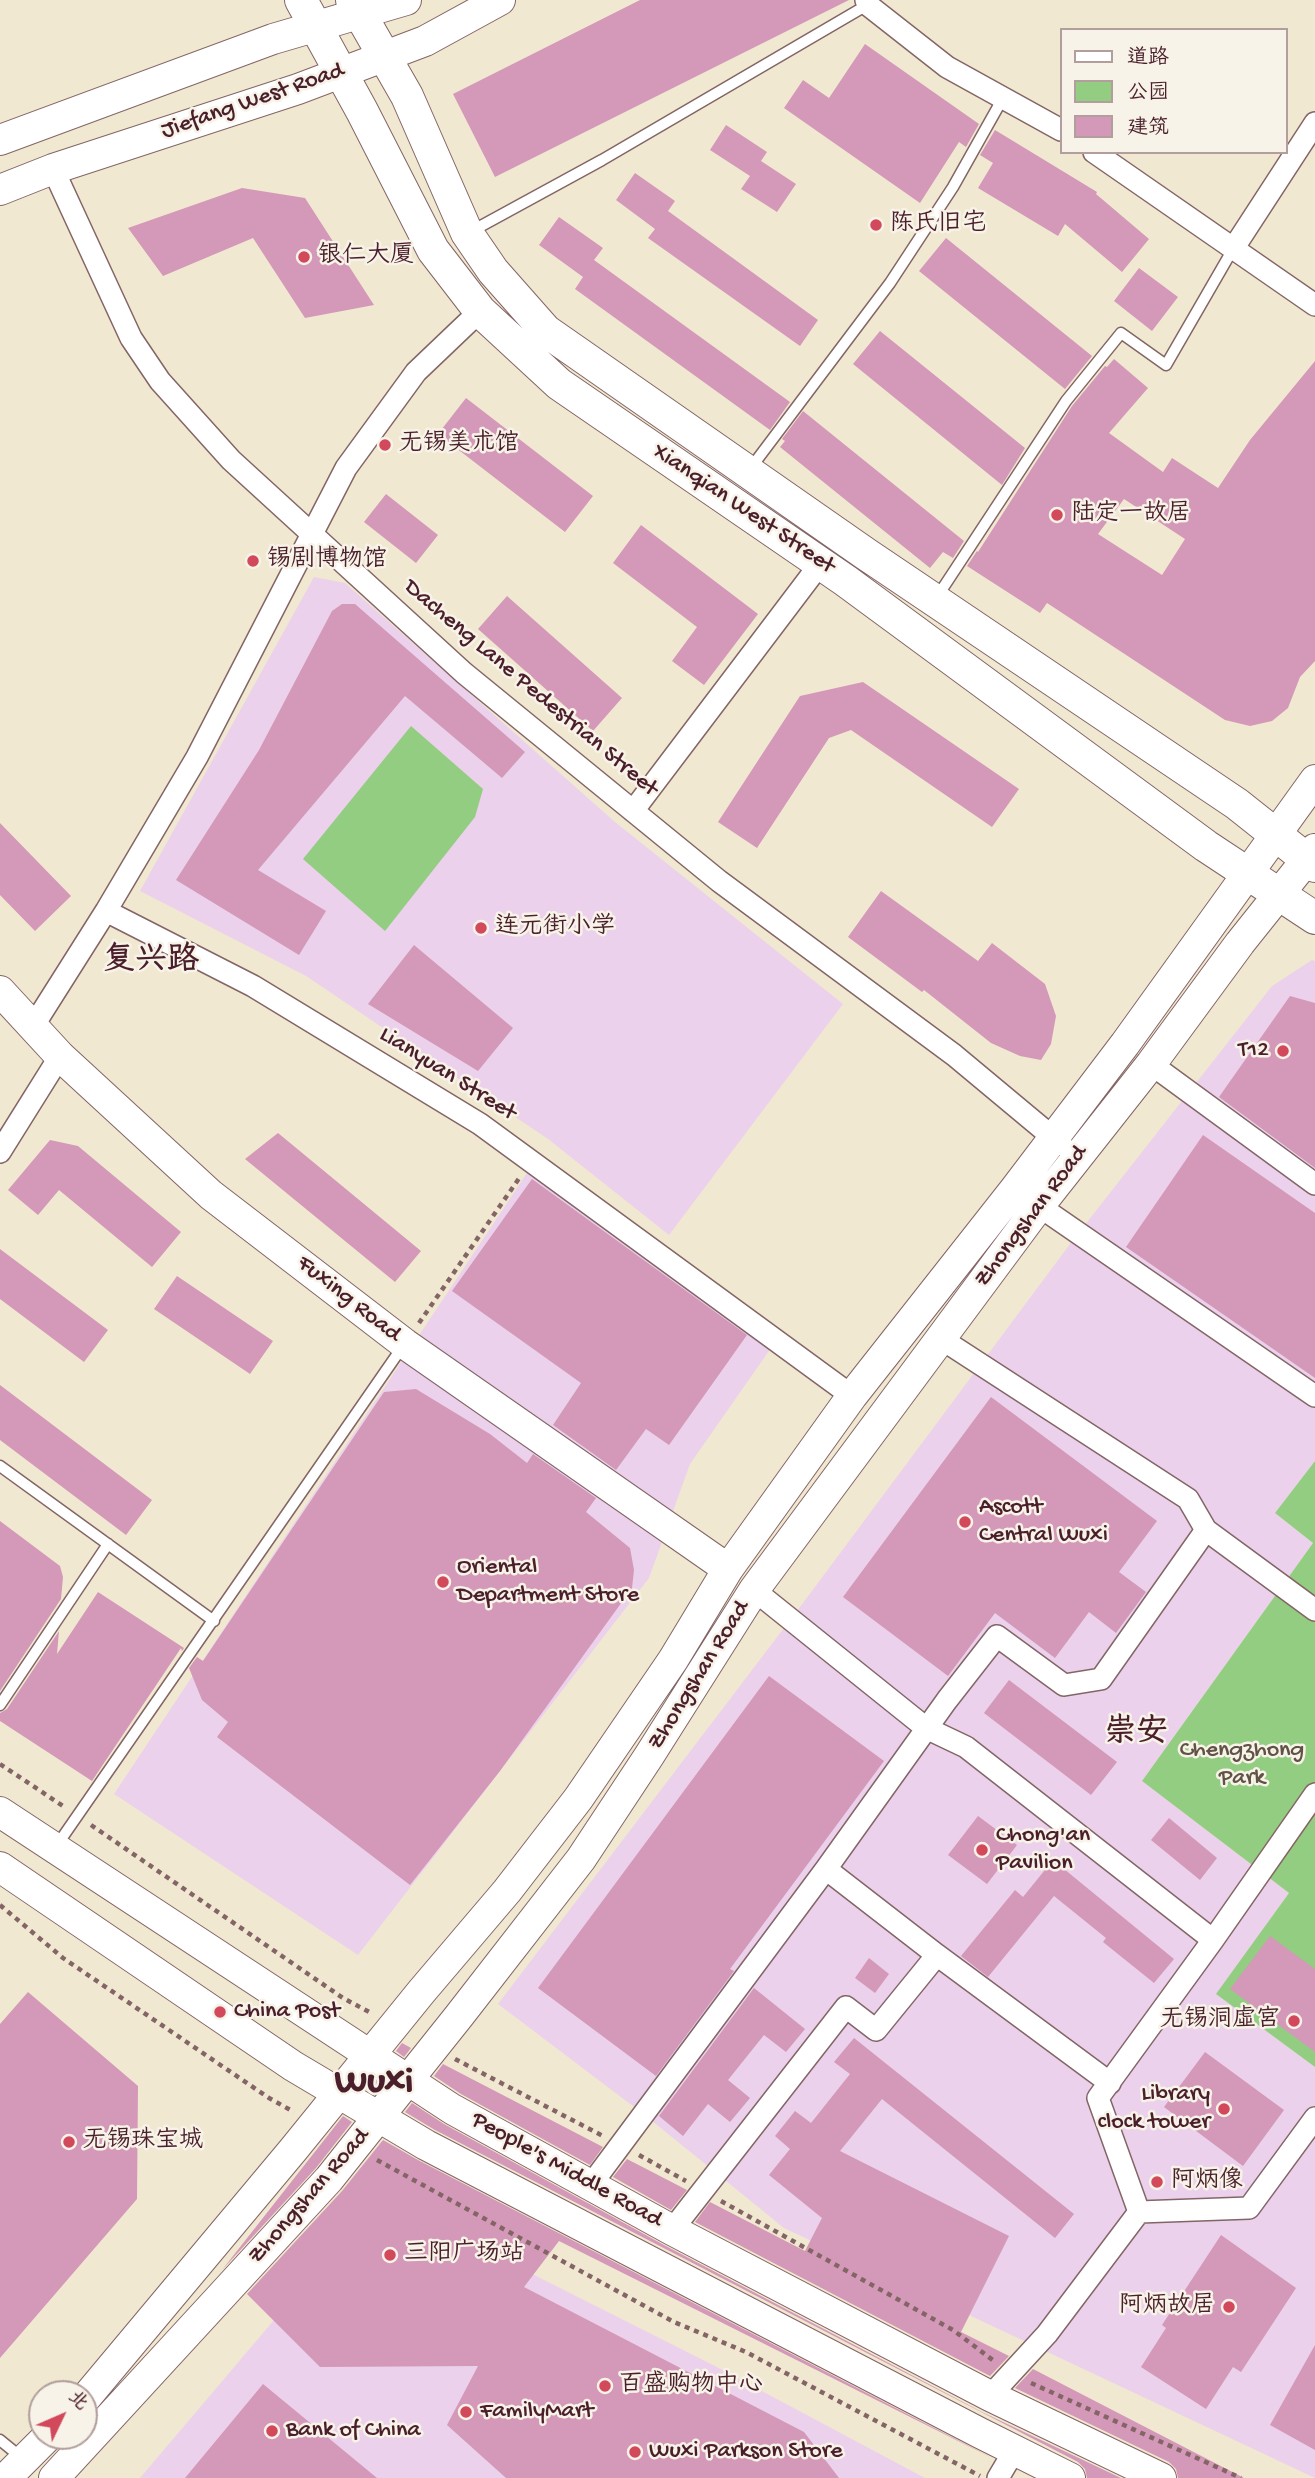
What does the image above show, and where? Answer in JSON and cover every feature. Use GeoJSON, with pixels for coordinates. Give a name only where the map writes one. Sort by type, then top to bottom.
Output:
{"type":"FeatureCollection","features":[{"type":"Feature","properties":{"kind":"main road","name":"Jiefang West Road"},"geometry":{"type":"LineString","coordinates":[[0,140],[261,44],[308,13],[407,0]]}},
{"type":"Feature","properties":{"kind":"main road","name":"Jiefang West Road"},"geometry":{"type":"LineString","coordinates":[[0,190],[53,169],[341,73],[425,41],[500,0]]}},
{"type":"Feature","properties":{"kind":"main road","name":"Xianqian West Street"},"geometry":{"type":"LineString","coordinates":[[356,7],[407,96],[467,233],[493,271],[546,331],[1312,858]]}},
{"type":"Feature","properties":{"kind":"main road","name":"Xianqian West Street"},"geometry":{"type":"LineString","coordinates":[[308,13],[433,250],[480,311],[559,384],[820,564],[1206,846],[1315,918]]}},
{"type":"Feature","properties":{"kind":"main road","name":"Zhongshan Road"},"geometry":{"type":"LineString","coordinates":[[98,2383],[507,1891],[578,1799],[673,1660],[728,1569],[852,1396],[1125,1044],[1315,780]]}},
{"type":"Feature","properties":{"kind":"main road","name":"Zhongshan Road"},"geometry":{"type":"LineString","coordinates":[[54,2478],[329,2179],[581,1859],[754,1590],[1039,1206],[1152,1064],[1279,894],[1312,858]]}},
{"type":"Feature","properties":{"kind":"main road","name":"Fuxing Road"},"geometry":{"type":"LineString","coordinates":[[0,991],[60,1056],[211,1195],[405,1344],[728,1569]]}},
{"type":"Feature","properties":{"kind":"main road","name":"People's Middle Road"},"geometry":{"type":"LineString","coordinates":[[0,1812],[452,2109],[672,2230],[990,2396],[1161,2478]]}},
{"type":"Feature","properties":{"kind":"main road","name":"People's Middle Road"},"geometry":{"type":"LineString","coordinates":[[0,1867],[293,2066],[439,2152],[1070,2478]]}},
{"type":"Feature","properties":{"kind":"main road"},"geometry":{"type":"LineString","coordinates":[[15,2469],[34,2450]]}},
{"type":"Feature","properties":{"kind":"street"},"geometry":{"type":"LineString","coordinates":[[870,2],[947,66],[1060,129]]}},
{"type":"Feature","properties":{"kind":"street"},"geometry":{"type":"LineString","coordinates":[[1233,249],[1315,122]]}},
{"type":"Feature","properties":{"kind":"street"},"geometry":{"type":"LineString","coordinates":[[1097,154],[1315,305]]}},
{"type":"Feature","properties":{"kind":"street","name":"Dacheng Lane Pedestrian Street"},"geometry":{"type":"LineString","coordinates":[[53,169],[131,338],[160,381],[230,460],[464,673],[719,881],[954,1055],[1078,1156]]}},
{"type":"Feature","properties":{"kind":"street"},"geometry":{"type":"LineString","coordinates":[[32,1028],[106,911],[197,757],[346,468],[416,372],[480,311]]}},
{"type":"Feature","properties":{"kind":"street"},"geometry":{"type":"LineString","coordinates":[[633,811],[820,564]]}},
{"type":"Feature","properties":{"kind":"street","name":"Lianyuan Street"},"geometry":{"type":"LineString","coordinates":[[106,911],[253,986],[480,1124],[852,1396]]}},
{"type":"Feature","properties":{"kind":"street"},"geometry":{"type":"LineString","coordinates":[[0,1152],[60,1056]]}},
{"type":"Feature","properties":{"kind":"street"},"geometry":{"type":"LineString","coordinates":[[1152,1064],[1315,1184]]}},
{"type":"Feature","properties":{"kind":"street"},"geometry":{"type":"LineString","coordinates":[[1039,1206],[1315,1396]]}},
{"type":"Feature","properties":{"kind":"street"},"geometry":{"type":"LineString","coordinates":[[940,1338],[1188,1499],[1206,1530],[1315,1610]]}},
{"type":"Feature","properties":{"kind":"street"},"geometry":{"type":"LineString","coordinates":[[590,2186],[827,1869],[926,1728],[997,1636],[1064,1685],[1101,1679],[1206,1530]]}},
{"type":"Feature","properties":{"kind":"street"},"geometry":{"type":"LineString","coordinates":[[754,1590],[926,1728],[966,1747],[1213,1940]]}},
{"type":"Feature","properties":{"kind":"street"},"geometry":{"type":"LineString","coordinates":[[1139,2212],[1098,2098],[1315,1794]]}},
{"type":"Feature","properties":{"kind":"street"},"geometry":{"type":"LineString","coordinates":[[827,1869],[937,1955],[1110,2083]]}},
{"type":"Feature","properties":{"kind":"street"},"geometry":{"type":"LineString","coordinates":[[672,2230],[846,2007],[876,2030],[937,1955]]}},
{"type":"Feature","properties":{"kind":"street"},"geometry":{"type":"LineString","coordinates":[[1139,2212],[1249,2208],[1315,2118]]}},
{"type":"Feature","properties":{"kind":"street"},"geometry":{"type":"LineString","coordinates":[[990,2396],[1046,2334],[1139,2212]]}},
{"type":"Feature","properties":{"kind":"street"},"geometry":{"type":"LineString","coordinates":[[998,2478],[1014,2451]]}},
{"type":"Feature","properties":{"kind":"lane"},"geometry":{"type":"LineString","coordinates":[[467,233],[602,160],[870,2]]}},
{"type":"Feature","properties":{"kind":"lane"},"geometry":{"type":"LineString","coordinates":[[748,472],[890,283],[953,187],[1003,98]]}},
{"type":"Feature","properties":{"kind":"lane"},"geometry":{"type":"LineString","coordinates":[[934,600],[1066,401],[1121,333],[1166,365],[1233,249]]}},
{"type":"Feature","properties":{"kind":"lane"},"geometry":{"type":"LineString","coordinates":[[55,1849],[405,1344]]}},
{"type":"Feature","properties":{"kind":"lane"},"geometry":{"type":"LineString","coordinates":[[0,1466],[214,1621]]}},
{"type":"Feature","properties":{"kind":"lane"},"geometry":{"type":"LineString","coordinates":[[0,1705],[107,1544]]}},
{"type":"Feature","properties":{"kind":"lane"},"geometry":{"type":"LineString","coordinates":[[0,2440],[15,2469]]}},
{"type":"Feature","properties":{"kind":"path"},"geometry":{"type":"LineString","coordinates":[[405,1344],[531,1161]]}},
{"type":"Feature","properties":{"kind":"path"},"geometry":{"type":"LineString","coordinates":[[0,1905],[63,1958],[270,2098],[315,2124]]}},
{"type":"Feature","properties":{"kind":"path"},"geometry":{"type":"LineString","coordinates":[[355,2147],[674,2322],[746,2352],[983,2478]]}},
{"type":"Feature","properties":{"kind":"shaded area","name":"连元街小学"},"geometry":{"type":"Polygon","coordinates":[[[314,577],[345,583],[615,822],[843,1004],[669,1235],[548,1139],[306,976],[140,891],[314,577]]]}},
{"type":"Feature","properties":{"kind":"shaded area"},"geometry":{"type":"Polygon","coordinates":[[[1312,960],[1315,961],[1315,1461],[1275,1513],[1313,1543],[1142,1781],[1289,1893],[1217,1994],[1315,2067],[1315,2478],[784,2228],[646,2116],[498,2004],[803,1603],[1073,1240],[1272,986],[1312,960]]]}},
{"type":"Feature","properties":{"kind":"shaded area"},"geometry":{"type":"Polygon","coordinates":[[[527,1173],[771,1348],[690,1464],[649,1578],[358,1955],[114,1794],[527,1173]]]}},
{"type":"Feature","properties":{"kind":"shaded area"},"geometry":{"type":"Polygon","coordinates":[[[427,2221],[713,2365],[925,2478],[140,2478],[347,2234],[427,2221]]]}},
{"type":"Feature","properties":{"kind":"green space"},"geometry":{"type":"Polygon","coordinates":[[[411,726],[483,789],[475,817],[385,931],[303,859],[411,726]]]}},
{"type":"Feature","properties":{"kind":"green space","name":"Chengzhong Park"},"geometry":{"type":"Polygon","coordinates":[[[1315,1461],[1315,2067],[1216,1994],[1289,1893],[1142,1781],[1313,1543],[1275,1513],[1315,1461]]]}},
{"type":"Feature","properties":{"kind":"building"},"geometry":{"type":"Polygon","coordinates":[[[640,0],[849,0],[495,177],[453,94],[640,0]]]}},
{"type":"Feature","properties":{"kind":"building"},"geometry":{"type":"Polygon","coordinates":[[[865,44],[979,124],[966,147],[959,142],[920,203],[784,108],[803,80],[829,98],[865,44]]]}},
{"type":"Feature","properties":{"kind":"building"},"geometry":{"type":"Polygon","coordinates":[[[726,125],[767,152],[761,161],[796,184],[777,212],[741,189],[750,176],[710,150],[726,125]]]}},
{"type":"Feature","properties":{"kind":"building"},"geometry":{"type":"Polygon","coordinates":[[[995,130],[1097,192],[1096,194],[1149,239],[1122,272],[1065,224],[1058,236],[978,188],[993,163],[980,155],[995,130]]]}},
{"type":"Feature","properties":{"kind":"building"},"geometry":{"type":"Polygon","coordinates":[[[635,173],[675,201],[668,211],[818,320],[800,346],[648,238],[655,229],[616,200],[635,173]]]}},
{"type":"Feature","properties":{"kind":"building","name":"银仁大厦"},"geometry":{"type":"Polygon","coordinates":[[[242,188],[305,198],[374,305],[305,318],[253,238],[163,276],[128,228],[242,188]]]}},
{"type":"Feature","properties":{"kind":"building"},"geometry":{"type":"Polygon","coordinates":[[[559,217],[603,248],[594,260],[790,402],[770,430],[575,289],[583,277],[539,245],[559,217]]]}},
{"type":"Feature","properties":{"kind":"building"},"geometry":{"type":"Polygon","coordinates":[[[946,238],[1092,356],[1065,389],[919,271],[946,238]]]}},
{"type":"Feature","properties":{"kind":"building"},"geometry":{"type":"Polygon","coordinates":[[[1139,268],[1178,297],[1152,331],[1114,301],[1139,268]]]}},
{"type":"Feature","properties":{"kind":"building"},"geometry":{"type":"Polygon","coordinates":[[[880,331],[1025,448],[1002,485],[853,364],[880,331]]]}},
{"type":"Feature","properties":{"kind":"building"},"geometry":{"type":"Polygon","coordinates":[[[1114,359],[1148,388],[1109,433],[1163,472],[1172,458],[1218,488],[1250,440],[1315,361],[1315,661],[1300,677],[1288,708],[1272,721],[1250,726],[1225,720],[1047,603],[1040,613],[967,566],[1072,406],[1105,366],[1114,359]],[[1124,499],[1098,534],[1162,575],[1185,539],[1124,499]]]}},
{"type":"Feature","properties":{"kind":"building"},"geometry":{"type":"Polygon","coordinates":[[[466,398],[593,496],[565,532],[438,434],[466,398]]]}},
{"type":"Feature","properties":{"kind":"building"},"geometry":{"type":"Polygon","coordinates":[[[803,411],[964,541],[953,558],[943,552],[930,568],[780,447],[785,441],[782,439],[803,411]]]}},
{"type":"Feature","properties":{"kind":"building"},"geometry":{"type":"Polygon","coordinates":[[[386,494],[438,535],[416,563],[364,522],[386,494]]]}},
{"type":"Feature","properties":{"kind":"building"},"geometry":{"type":"Polygon","coordinates":[[[641,525],[758,614],[704,685],[672,661],[697,627],[613,563],[641,525]]]}},
{"type":"Feature","properties":{"kind":"building"},"geometry":{"type":"Polygon","coordinates":[[[507,596],[622,698],[593,731],[478,629],[507,596]]]}},
{"type":"Feature","properties":{"kind":"building"},"geometry":{"type":"Polygon","coordinates":[[[342,604],[355,604],[525,752],[502,778],[405,696],[258,870],[326,911],[299,955],[176,880],[259,750],[332,611],[342,604]]]}},
{"type":"Feature","properties":{"kind":"building"},"geometry":{"type":"Polygon","coordinates":[[[863,682],[1019,789],[992,827],[851,730],[829,738],[757,848],[718,822],[800,696],[863,682]]]}},
{"type":"Feature","properties":{"kind":"building"},"geometry":{"type":"Polygon","coordinates":[[[0,823],[71,896],[35,931],[0,895],[0,823]]]}},
{"type":"Feature","properties":{"kind":"building"},"geometry":{"type":"Polygon","coordinates":[[[881,891],[978,961],[992,943],[1045,984],[1056,1016],[1051,1044],[1041,1060],[1020,1056],[991,1043],[924,990],[922,992],[848,937],[881,891]]]}},
{"type":"Feature","properties":{"kind":"building"},"geometry":{"type":"Polygon","coordinates":[[[414,945],[513,1028],[478,1071],[368,1004],[414,945]]]}},
{"type":"Feature","properties":{"kind":"building","name":"T12"},"geometry":{"type":"Polygon","coordinates":[[[1290,996],[1315,1003],[1315,1168],[1219,1097],[1290,996]]]}},
{"type":"Feature","properties":{"kind":"building"},"geometry":{"type":"Polygon","coordinates":[[[278,1133],[421,1251],[395,1282],[245,1159],[278,1133]]]}},
{"type":"Feature","properties":{"kind":"building"},"geometry":{"type":"Polygon","coordinates":[[[1203,1135],[1315,1213],[1315,1378],[1126,1247],[1203,1135]]]}},
{"type":"Feature","properties":{"kind":"building"},"geometry":{"type":"Polygon","coordinates":[[[50,1140],[78,1146],[181,1232],[152,1267],[59,1190],[38,1215],[8,1190],[50,1140]]]}},
{"type":"Feature","properties":{"kind":"building"},"geometry":{"type":"Polygon","coordinates":[[[532,1179],[747,1335],[669,1445],[646,1429],[616,1470],[553,1425],[581,1383],[452,1291],[532,1179]]]}},
{"type":"Feature","properties":{"kind":"building"},"geometry":{"type":"Polygon","coordinates":[[[0,1249],[108,1330],[84,1362],[0,1299],[0,1249]]]}},
{"type":"Feature","properties":{"kind":"building"},"geometry":{"type":"Polygon","coordinates":[[[177,1276],[273,1341],[250,1374],[154,1309],[177,1276]]]}},
{"type":"Feature","properties":{"kind":"building"},"geometry":{"type":"Polygon","coordinates":[[[0,1385],[152,1500],[126,1535],[0,1440],[0,1385]]]}},
{"type":"Feature","properties":{"kind":"building"},"geometry":{"type":"Polygon","coordinates":[[[416,1389],[490,1434],[527,1463],[533,1454],[596,1498],[586,1512],[630,1548],[634,1570],[632,1588],[500,1771],[410,1885],[217,1737],[228,1722],[202,1700],[189,1668],[197,1657],[203,1661],[384,1392],[416,1389]]]}},
{"type":"Feature","properties":{"kind":"building"},"geometry":{"type":"Polygon","coordinates":[[[991,1397],[1157,1521],[1119,1572],[1146,1592],[1116,1633],[1089,1612],[1055,1658],[995,1613],[948,1676],[843,1597],[991,1397]]]}},
{"type":"Feature","properties":{"kind":"building"},"geometry":{"type":"Polygon","coordinates":[[[0,1521],[60,1566],[63,1577],[61,1599],[0,1691],[0,1521]]]}},
{"type":"Feature","properties":{"kind":"building"},"geometry":{"type":"Polygon","coordinates":[[[98,1592],[184,1648],[182,1651],[181,1648],[92,1781],[0,1721],[0,1713],[7,1709],[59,1631],[57,1654],[98,1592]]]}},
{"type":"Feature","properties":{"kind":"building"},"geometry":{"type":"Polygon","coordinates":[[[769,1676],[884,1761],[730,1969],[734,1971],[656,2076],[538,1988],[769,1676]]]}},
{"type":"Feature","properties":{"kind":"building"},"geometry":{"type":"Polygon","coordinates":[[[1009,1680],[1117,1762],[1091,1795],[984,1713],[1009,1680]]]}},
{"type":"Feature","properties":{"kind":"building","name":"Chong'an Pavilion"},"geometry":{"type":"Polygon","coordinates":[[[978,1816],[1017,1845],[987,1884],[948,1855],[978,1816]]]}},
{"type":"Feature","properties":{"kind":"building"},"geometry":{"type":"Polygon","coordinates":[[[1169,1818],[1217,1858],[1200,1880],[1151,1840],[1169,1818]]]}},
{"type":"Feature","properties":{"kind":"building"},"geometry":{"type":"Polygon","coordinates":[[[1053,1860],[1174,1959],[1154,1983],[1103,1942],[1106,1938],[1054,1896],[988,1977],[961,1956],[1015,1890],[1023,1897],[1053,1860]]]}},
{"type":"Feature","properties":{"kind":"building","name":"无锡洞虚宫"},"geometry":{"type":"Polygon","coordinates":[[[1270,1936],[1315,1969],[1315,2052],[1230,1989],[1270,1936]]]}},
{"type":"Feature","properties":{"kind":"building"},"geometry":{"type":"Polygon","coordinates":[[[869,1958],[889,1974],[875,1993],[855,1978],[869,1958]]]}},
{"type":"Feature","properties":{"kind":"building"},"geometry":{"type":"Polygon","coordinates":[[[754,1988],[805,2029],[786,2052],[764,2035],[728,2080],[750,2098],[730,2122],[708,2104],[683,2136],[659,2116],[754,1988]]]}},
{"type":"Feature","properties":{"kind":"building","name":"无锡珠宝城"},"geometry":{"type":"Polygon","coordinates":[[[28,1992],[138,2086],[137,2199],[0,2358],[0,2024],[28,1992]]]}},
{"type":"Feature","properties":{"kind":"building"},"geometry":{"type":"Polygon","coordinates":[[[854,2038],[1074,2214],[1055,2238],[882,2099],[840,2151],[1009,2236],[961,2332],[1009,2356],[990,2376],[695,2222],[710,2202],[805,2251],[822,2218],[769,2175],[790,2149],[775,2136],[795,2111],[811,2123],[850,2074],[834,2062],[854,2038]]]}},
{"type":"Feature","properties":{"kind":"building"},"geometry":{"type":"Polygon","coordinates":[[[402,2043],[411,2048],[404,2057],[396,2051],[402,2043]]]}},
{"type":"Feature","properties":{"kind":"building","name":"Library clock tower"},"geometry":{"type":"Polygon","coordinates":[[[1205,2052],[1284,2110],[1243,2166],[1164,2107],[1205,2052]]]}},
{"type":"Feature","properties":{"kind":"building"},"geometry":{"type":"Polygon","coordinates":[[[443,2064],[603,2147],[590,2165],[461,2094],[434,2076],[443,2064]]]}},
{"type":"Feature","properties":{"kind":"building"},"geometry":{"type":"Polygon","coordinates":[[[374,2078],[382,2084],[374,2094],[365,2089],[374,2078]]]}},
{"type":"Feature","properties":{"kind":"building"},"geometry":{"type":"Polygon","coordinates":[[[412,2103],[444,2124],[664,2245],[982,2412],[1121,2478],[1087,2478],[1085,2469],[1078,2462],[435,2130],[405,2112],[412,2103]]]}},
{"type":"Feature","properties":{"kind":"building"},"geometry":{"type":"Polygon","coordinates":[[[343,2116],[352,2122],[316,2168],[222,2270],[343,2116]]]}},
{"type":"Feature","properties":{"kind":"building"},"geometry":{"type":"Polygon","coordinates":[[[383,2140],[994,2459],[559,2241],[524,2287],[804,2432],[839,2478],[506,2478],[447,2425],[478,2366],[320,2367],[247,2294],[342,2191],[383,2140]]]}},
{"type":"Feature","properties":{"kind":"building"},"geometry":{"type":"Polygon","coordinates":[[[627,2159],[687,2190],[671,2210],[613,2177],[627,2159]]]}},
{"type":"Feature","properties":{"kind":"building","name":"阿炳故居"},"geometry":{"type":"Polygon","coordinates":[[[1221,2235],[1296,2288],[1241,2372],[1233,2367],[1206,2409],[1141,2367],[1166,2328],[1162,2325],[1221,2235]]]}},
{"type":"Feature","properties":{"kind":"building"},"geometry":{"type":"Polygon","coordinates":[[[1315,2345],[1315,2450],[1270,2425],[1315,2345]]]}},
{"type":"Feature","properties":{"kind":"building"},"geometry":{"type":"Polygon","coordinates":[[[1033,2369],[1244,2478],[1178,2478],[1176,2469],[1169,2462],[1015,2388],[1033,2369]]]}},
{"type":"Feature","properties":{"kind":"building","name":"Bank of China"},"geometry":{"type":"Polygon","coordinates":[[[263,2384],[377,2478],[185,2478],[263,2384]]]}},
{"type":"Feature","properties":{"kind":"place","name":"陈氏旧宅"},"geometry":{"type":"Point","coordinates":[876,225]}},
{"type":"Feature","properties":{"kind":"place","name":"银仁大厦"},"geometry":{"type":"Point","coordinates":[304,257]}},
{"type":"Feature","properties":{"kind":"place","name":"无锡美术馆"},"geometry":{"type":"Point","coordinates":[385,445]}},
{"type":"Feature","properties":{"kind":"place","name":"陆定一故居"},"geometry":{"type":"Point","coordinates":[1057,515]}},
{"type":"Feature","properties":{"kind":"place","name":"锡剧博物馆"},"geometry":{"type":"Point","coordinates":[253,561]}},
{"type":"Feature","properties":{"kind":"place","name":"连元街小学"},"geometry":{"type":"Point","coordinates":[481,928]}},
{"type":"Feature","properties":{"kind":"place","name":"T12"},"geometry":{"type":"Point","coordinates":[1283,1051]}},
{"type":"Feature","properties":{"kind":"place","name":"Ascott Central Wuxi"},"geometry":{"type":"Point","coordinates":[965,1522]}},
{"type":"Feature","properties":{"kind":"place","name":"Oriental Department Store"},"geometry":{"type":"Point","coordinates":[443,1582]}},
{"type":"Feature","properties":{"kind":"place","name":"Chong'an Pavilion"},"geometry":{"type":"Point","coordinates":[982,1850]}},
{"type":"Feature","properties":{"kind":"place","name":"China Post"},"geometry":{"type":"Point","coordinates":[220,2012]}},
{"type":"Feature","properties":{"kind":"place","name":"无锡洞虚宫"},"geometry":{"type":"Point","coordinates":[1294,2021]}},
{"type":"Feature","properties":{"kind":"place","name":"Library clock tower"},"geometry":{"type":"Point","coordinates":[1224,2109]}},
{"type":"Feature","properties":{"kind":"place","name":"无锡珠宝城"},"geometry":{"type":"Point","coordinates":[69,2142]}},
{"type":"Feature","properties":{"kind":"place","name":"阿炳像"},"geometry":{"type":"Point","coordinates":[1157,2182]}},
{"type":"Feature","properties":{"kind":"place","name":"三阳广场站"},"geometry":{"type":"Point","coordinates":[390,2255]}},
{"type":"Feature","properties":{"kind":"place","name":"阿炳故居"},"geometry":{"type":"Point","coordinates":[1229,2307]}},
{"type":"Feature","properties":{"kind":"place","name":"百盛购物中心"},"geometry":{"type":"Point","coordinates":[605,2386]}},
{"type":"Feature","properties":{"kind":"place","name":"FamilyMart"},"geometry":{"type":"Point","coordinates":[466,2412]}},
{"type":"Feature","properties":{"kind":"place","name":"Bank of China"},"geometry":{"type":"Point","coordinates":[272,2431]}},
{"type":"Feature","properties":{"kind":"place","name":"Wuxi Parkson Store"},"geometry":{"type":"Point","coordinates":[635,2452]}},
{"type":"Feature","properties":{"kind":"district","name":"复兴路"},"geometry":{"type":"Point","coordinates":[151,963]}},
{"type":"Feature","properties":{"kind":"district","name":"崇安"},"geometry":{"type":"Point","coordinates":[1136,1735]}},
{"type":"Feature","properties":{"kind":"district","name":"Wuxi"},"geometry":{"type":"Point","coordinates":[374,2084]}}]}
